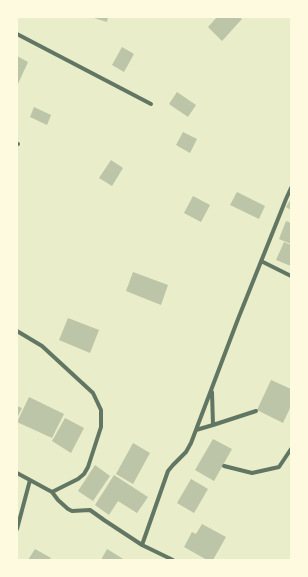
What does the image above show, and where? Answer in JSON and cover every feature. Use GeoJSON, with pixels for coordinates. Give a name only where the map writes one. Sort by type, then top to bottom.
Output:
{"type":"FeatureCollection","features":[{"type":"Feature","properties":{"kind":"street"},"geometry":{"type":"LineString","coordinates":[[17,34],[151,104]]}},
{"type":"Feature","properties":{"kind":"street"},"geometry":{"type":"LineString","coordinates":[[142,545],[168,471],[186,452],[191,443],[261,261],[291,188]]}},
{"type":"Feature","properties":{"kind":"street"},"geometry":{"type":"LineString","coordinates":[[261,261],[291,276]]}},
{"type":"Feature","properties":{"kind":"street"},"geometry":{"type":"LineString","coordinates":[[17,331],[42,346],[93,393],[101,410],[102,427],[88,468],[78,479],[52,492]]}},
{"type":"Feature","properties":{"kind":"street"},"geometry":{"type":"LineString","coordinates":[[211,390],[213,425]]}},
{"type":"Feature","properties":{"kind":"street"},"geometry":{"type":"LineString","coordinates":[[196,430],[256,411]]}},
{"type":"Feature","properties":{"kind":"street"},"geometry":{"type":"LineString","coordinates":[[224,466],[252,473],[279,467],[291,449]]}},
{"type":"Feature","properties":{"kind":"street"},"geometry":{"type":"LineString","coordinates":[[17,473],[52,492],[68,509],[72,511],[90,510],[142,545],[173,560]]}},
{"type":"Feature","properties":{"kind":"street"},"geometry":{"type":"LineString","coordinates":[[17,529],[30,480]]}},
{"type":"Feature","properties":{"kind":"building"},"geometry":{"type":"Polygon","coordinates":[[[91,17],[108,17],[107,22],[91,17]]]}},
{"type":"Feature","properties":{"kind":"building"},"geometry":{"type":"Polygon","coordinates":[[[217,17],[239,17],[242,19],[222,41],[208,27],[217,17]]]}},
{"type":"Feature","properties":{"kind":"building"},"geometry":{"type":"Polygon","coordinates":[[[122,47],[134,54],[124,72],[112,65],[122,47]]]}},
{"type":"Feature","properties":{"kind":"building"},"geometry":{"type":"Polygon","coordinates":[[[17,56],[28,62],[17,86],[17,56]]]}},
{"type":"Feature","properties":{"kind":"building"},"geometry":{"type":"Polygon","coordinates":[[[177,92],[196,105],[188,117],[169,104],[177,92]]]}},
{"type":"Feature","properties":{"kind":"building"},"geometry":{"type":"Polygon","coordinates":[[[34,107],[51,115],[47,125],[30,117],[34,107]]]}},
{"type":"Feature","properties":{"kind":"building"},"geometry":{"type":"Polygon","coordinates":[[[183,132],[197,139],[190,153],[176,145],[183,132]]]}},
{"type":"Feature","properties":{"kind":"building"},"geometry":{"type":"Polygon","coordinates":[[[111,160],[123,168],[112,186],[99,178],[111,160]]]}},
{"type":"Feature","properties":{"kind":"building"},"geometry":{"type":"Polygon","coordinates":[[[237,192],[265,206],[259,219],[230,205],[237,192]]]}},
{"type":"Feature","properties":{"kind":"building"},"geometry":{"type":"Polygon","coordinates":[[[193,196],[210,205],[201,222],[184,213],[193,196]]]}},
{"type":"Feature","properties":{"kind":"building"},"geometry":{"type":"Polygon","coordinates":[[[291,199],[291,210],[286,207],[291,199]]]}},
{"type":"Feature","properties":{"kind":"building"},"geometry":{"type":"Polygon","coordinates":[[[286,221],[291,223],[291,244],[279,239],[286,221]]]}},
{"type":"Feature","properties":{"kind":"building"},"geometry":{"type":"Polygon","coordinates":[[[284,242],[291,245],[291,266],[276,260],[284,242]]]}},
{"type":"Feature","properties":{"kind":"building"},"geometry":{"type":"Polygon","coordinates":[[[133,272],[168,285],[161,305],[126,291],[133,272]]]}},
{"type":"Feature","properties":{"kind":"building"},"geometry":{"type":"Polygon","coordinates":[[[68,318],[99,330],[90,353],[59,340],[68,318]]]}},
{"type":"Feature","properties":{"kind":"building"},"geometry":{"type":"Polygon","coordinates":[[[271,380],[291,389],[291,406],[283,423],[257,410],[271,380]]]}},
{"type":"Feature","properties":{"kind":"building"},"geometry":{"type":"Polygon","coordinates":[[[29,397],[64,414],[52,438],[17,422],[29,397]]]}},
{"type":"Feature","properties":{"kind":"building"},"geometry":{"type":"Polygon","coordinates":[[[17,406],[22,408],[17,418],[17,406]]]}},
{"type":"Feature","properties":{"kind":"building"},"geometry":{"type":"Polygon","coordinates":[[[65,418],[84,428],[71,453],[52,441],[65,418]]]}},
{"type":"Feature","properties":{"kind":"building"},"geometry":{"type":"Polygon","coordinates":[[[213,439],[232,449],[214,481],[195,470],[213,439]]]}},
{"type":"Feature","properties":{"kind":"building"},"geometry":{"type":"Polygon","coordinates":[[[133,443],[150,453],[133,484],[116,474],[133,443]]]}},
{"type":"Feature","properties":{"kind":"building"},"geometry":{"type":"Polygon","coordinates":[[[95,465],[110,476],[93,501],[78,491],[95,465]]]}},
{"type":"Feature","properties":{"kind":"building"},"geometry":{"type":"Polygon","coordinates":[[[114,475],[148,497],[137,513],[118,501],[109,515],[95,505],[114,475]]]}},
{"type":"Feature","properties":{"kind":"building"},"geometry":{"type":"Polygon","coordinates":[[[191,479],[208,489],[194,513],[177,503],[191,479]]]}},
{"type":"Feature","properties":{"kind":"building"},"geometry":{"type":"Polygon","coordinates":[[[202,524],[226,537],[213,560],[207,560],[184,547],[192,532],[196,534],[202,524]]]}},
{"type":"Feature","properties":{"kind":"building"},"geometry":{"type":"Polygon","coordinates":[[[35,549],[51,558],[49,560],[28,560],[35,549]]]}},
{"type":"Feature","properties":{"kind":"building"},"geometry":{"type":"Polygon","coordinates":[[[107,549],[125,560],[101,560],[107,549]]]}}]}
